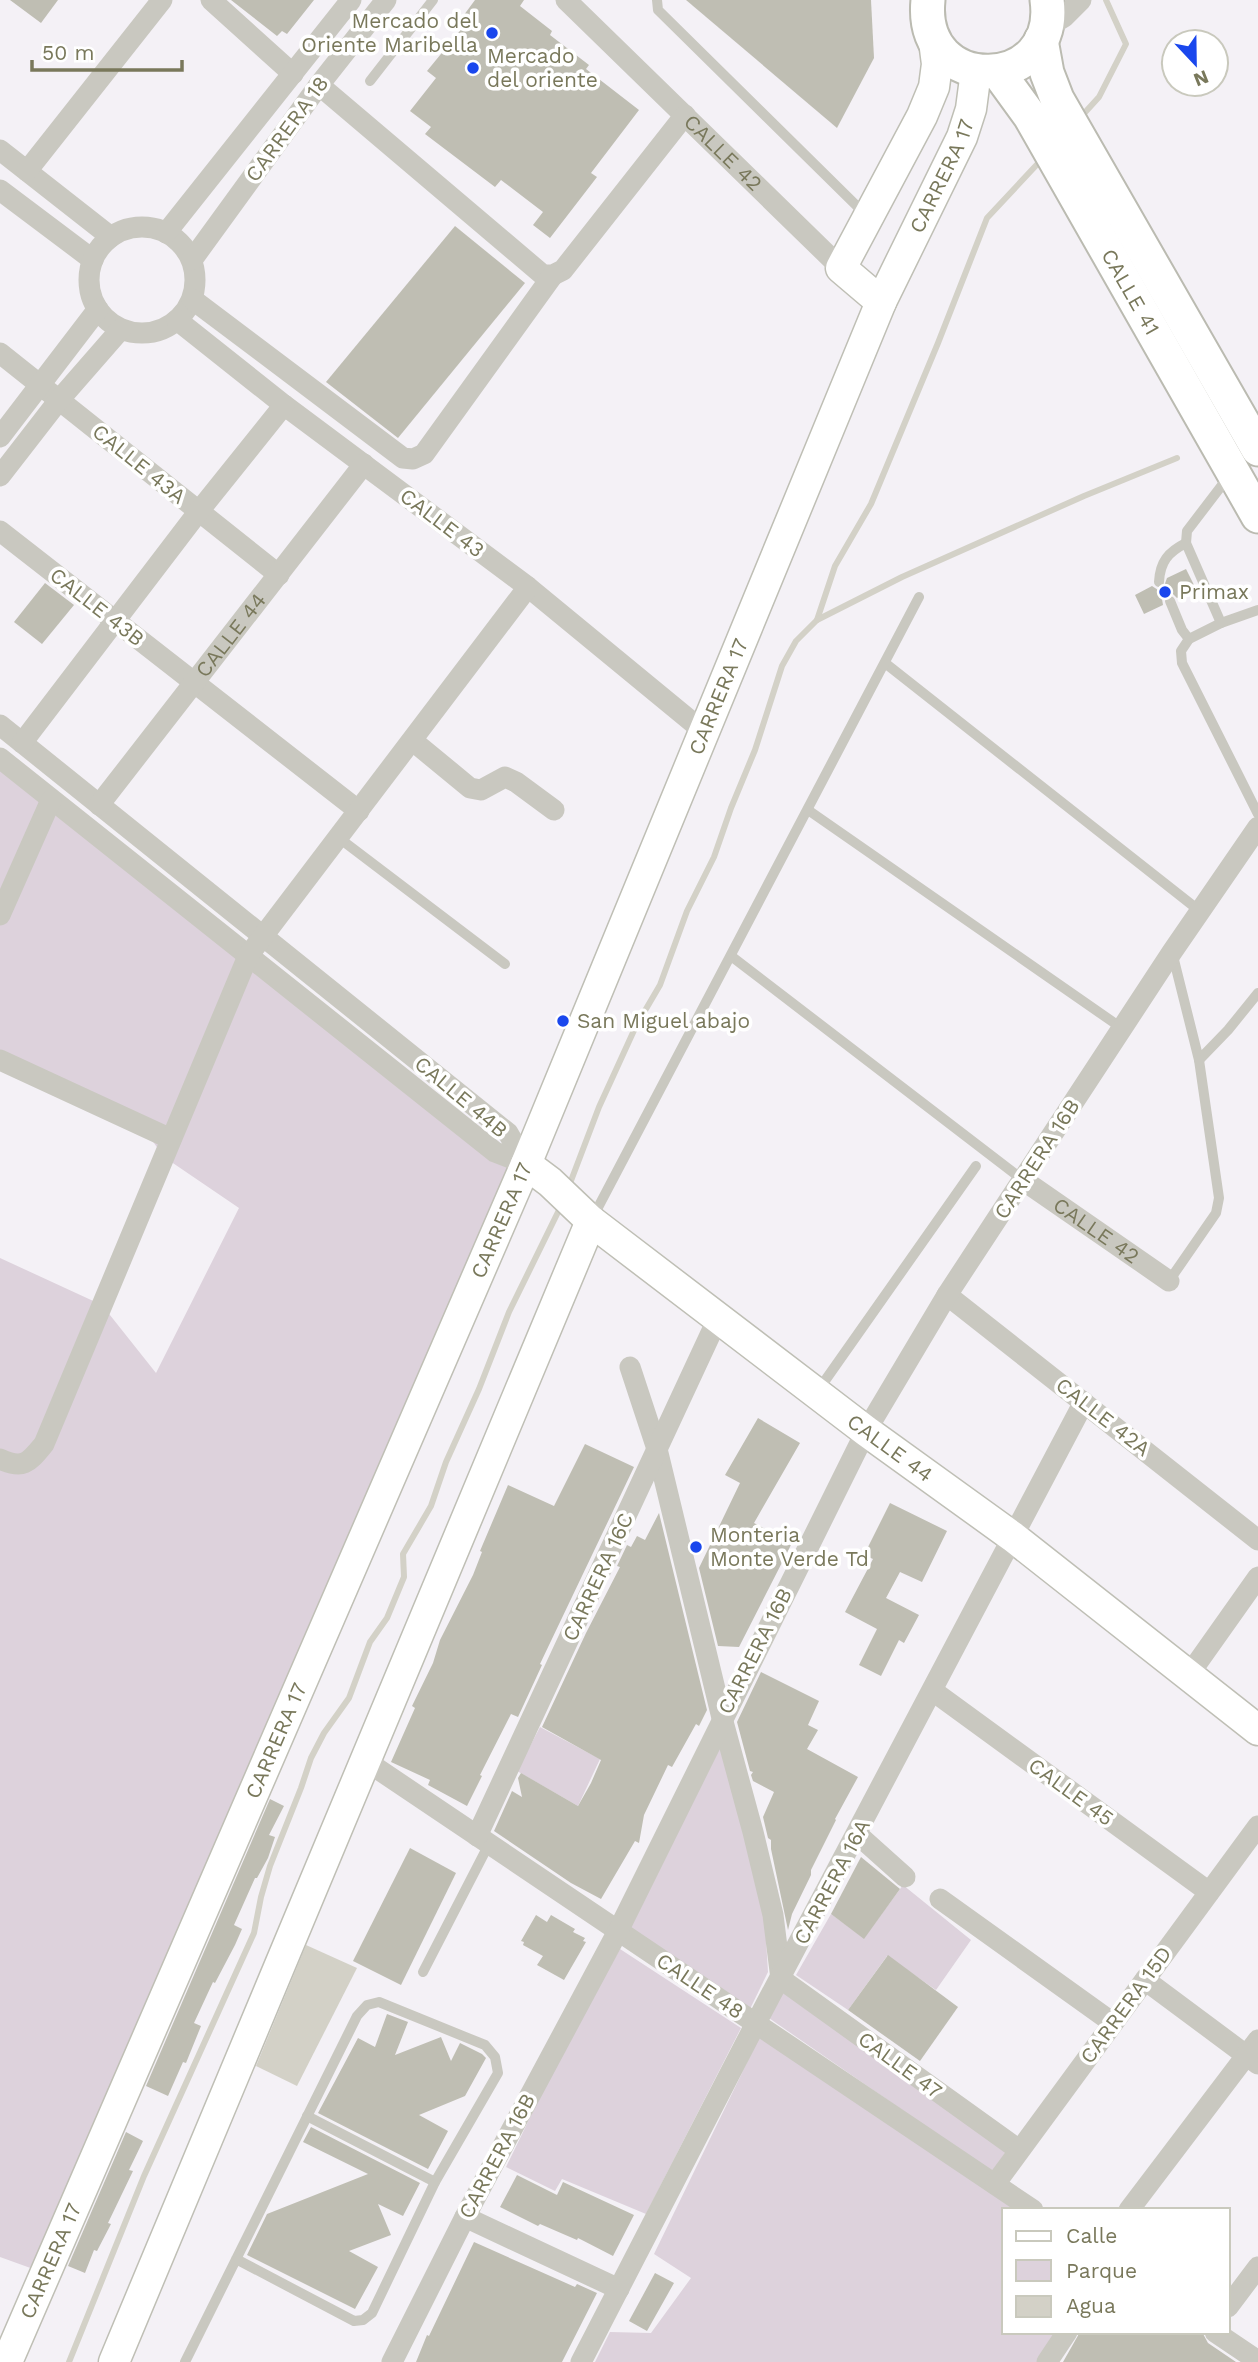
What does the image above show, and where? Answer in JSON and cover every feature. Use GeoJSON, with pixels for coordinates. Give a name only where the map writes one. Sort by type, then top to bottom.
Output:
{"type":"FeatureCollection","features":[{"type":"Feature","properties":{"kind":"main road"},"geometry":{"type":"LineString","coordinates":[[928,0],[927,15],[934,41],[952,61],[987,71],[1023,61],[1045,23]]}},
{"type":"Feature","properties":{"kind":"main road","name":"CALLE 41"},"geometry":{"type":"LineString","coordinates":[[1045,23],[1047,73],[1057,99],[1258,449]]}},
{"type":"Feature","properties":{"kind":"main road","name":"CALLE 41"},"geometry":{"type":"LineString","coordinates":[[987,71],[1030,117],[1258,516]]}},
{"type":"Feature","properties":{"kind":"street"},"geometry":{"type":"LineString","coordinates":[[27,171],[162,0]]}},
{"type":"Feature","properties":{"kind":"street"},"geometry":{"type":"LineString","coordinates":[[211,0],[293,74]]}},
{"type":"Feature","properties":{"kind":"street","name":"CARRERA 18"},"geometry":{"type":"LineString","coordinates":[[166,233],[351,0]]}},
{"type":"Feature","properties":{"kind":"street","name":"CARRERA 18"},"geometry":{"type":"LineString","coordinates":[[192,260],[319,85],[386,0]]}},
{"type":"Feature","properties":{"kind":"street","name":"CALLE 42"},"geometry":{"type":"LineString","coordinates":[[566,0],[841,268],[881,302]]}},
{"type":"Feature","properties":{"kind":"street"},"geometry":{"type":"LineString","coordinates":[[1045,23],[1064,16],[1081,0]]}},
{"type":"Feature","properties":{"kind":"street","name":"CARRERA 17"},"geometry":{"type":"LineString","coordinates":[[841,268],[922,116],[934,87],[937,64],[934,41]]}},
{"type":"Feature","properties":{"kind":"street","name":"CARRERA 17"},"geometry":{"type":"LineString","coordinates":[[7,2362],[526,1164],[881,302],[962,137],[987,71]]}},
{"type":"Feature","properties":{"kind":"street"},"geometry":{"type":"LineString","coordinates":[[319,85],[543,275],[553,275],[564,270],[685,115]]}},
{"type":"Feature","properties":{"kind":"street"},"geometry":{"type":"LineString","coordinates":[[0,150],[111,237]]}},
{"type":"Feature","properties":{"kind":"street"},"geometry":{"type":"LineString","coordinates":[[0,190],[93,260]]}},
{"type":"Feature","properties":{"kind":"street"},"geometry":{"type":"LineString","coordinates":[[144,227],[166,233],[186,249],[192,260],[195,273],[192,299],[177,320],[165,328],[151,332],[121,329],[98,309],[89,286],[93,260],[111,237],[132,228],[144,227]]}},
{"type":"Feature","properties":{"kind":"street","name":"CALLE 43"},"geometry":{"type":"LineString","coordinates":[[192,299],[403,458],[413,459],[424,454],[553,275]]}},
{"type":"Feature","properties":{"kind":"street"},"geometry":{"type":"LineString","coordinates":[[0,437],[98,309]]}},
{"type":"Feature","properties":{"kind":"street","name":"CALLE 43"},"geometry":{"type":"LineString","coordinates":[[177,320],[284,405],[528,587],[703,732]]}},
{"type":"Feature","properties":{"kind":"street"},"geometry":{"type":"LineString","coordinates":[[0,477],[59,400],[121,329]]}},
{"type":"Feature","properties":{"kind":"street","name":"CALLE 43A"},"geometry":{"type":"LineString","coordinates":[[0,353],[279,575]]}},
{"type":"Feature","properties":{"kind":"street"},"geometry":{"type":"LineString","coordinates":[[22,743],[199,511],[284,405]]}},
{"type":"Feature","properties":{"kind":"street","name":"CALLE 44"},"geometry":{"type":"LineString","coordinates":[[99,805],[364,464]]}},
{"type":"Feature","properties":{"kind":"street","name":"CALLE 43B"},"geometry":{"type":"LineString","coordinates":[[0,531],[359,811]]}},
{"type":"Feature","properties":{"kind":"street"},"geometry":{"type":"LineString","coordinates":[[0,1459],[14,1466],[29,1462],[44,1444],[248,956],[528,587]]}},
{"type":"Feature","properties":{"kind":"street","name":"CALLE 44B"},"geometry":{"type":"LineString","coordinates":[[0,725],[508,1133],[526,1164]]}},
{"type":"Feature","properties":{"kind":"street"},"geometry":{"type":"LineString","coordinates":[[413,741],[470,788],[481,790],[505,777],[554,810]]}},
{"type":"Feature","properties":{"kind":"street","name":"CALLE 44B"},"geometry":{"type":"LineString","coordinates":[[0,758],[495,1152],[526,1164]]}},
{"type":"Feature","properties":{"kind":"street"},"geometry":{"type":"LineString","coordinates":[[0,915],[51,800]]}},
{"type":"Feature","properties":{"kind":"street","name":"CARRERA 16B"},"geometry":{"type":"LineString","coordinates":[[392,2362],[465,2217],[618,1931],[866,1431],[947,1295],[1172,952],[1258,827]]}},
{"type":"Feature","properties":{"kind":"street"},"geometry":{"type":"LineString","coordinates":[[0,1060],[171,1139]]}},
{"type":"Feature","properties":{"kind":"street"},"geometry":{"type":"LineString","coordinates":[[462,1126],[476,1108]]}},
{"type":"Feature","properties":{"kind":"street","name":"CALLE 44"},"geometry":{"type":"LineString","coordinates":[[526,1164],[550,1182],[587,1218],[866,1431],[1013,1537],[1258,1730]]}},
{"type":"Feature","properties":{"kind":"street","name":"CALLE 42"},"geometry":{"type":"LineString","coordinates":[[1023,1180],[1169,1280]]}},
{"type":"Feature","properties":{"kind":"street"},"geometry":{"type":"LineString","coordinates":[[114,2362],[366,1761],[587,1218]]}},
{"type":"Feature","properties":{"kind":"street","name":"CALLE 42A"},"geometry":{"type":"LineString","coordinates":[[947,1295],[1258,1540]]}},
{"type":"Feature","properties":{"kind":"street","name":"CARRERA 16C"},"geometry":{"type":"LineString","coordinates":[[483,1840],[718,1318]]}},
{"type":"Feature","properties":{"kind":"street"},"geometry":{"type":"LineString","coordinates":[[630,1367],[657,1449],[722,1718],[753,1832],[773,1915],[781,1979]]}},
{"type":"Feature","properties":{"kind":"street","name":"CARRERA 16A"},"geometry":{"type":"LineString","coordinates":[[580,2362],[1084,1402]]}},
{"type":"Feature","properties":{"kind":"street"},"geometry":{"type":"LineString","coordinates":[[636,1496],[671,1514]]}},
{"type":"Feature","properties":{"kind":"street"},"geometry":{"type":"LineString","coordinates":[[1188,1676],[1258,1577]]}},
{"type":"Feature","properties":{"kind":"street","name":"CALLE 45"},"geometry":{"type":"LineString","coordinates":[[933,1691],[1209,1892]]}},
{"type":"Feature","properties":{"kind":"street","name":"CALLE 48"},"geometry":{"type":"LineString","coordinates":[[366,1761],[1030,2208]]}},
{"type":"Feature","properties":{"kind":"street","name":"CARRERA 15D"},"geometry":{"type":"LineString","coordinates":[[995,2184],[1258,1826]]}},
{"type":"Feature","properties":{"kind":"street"},"geometry":{"type":"LineString","coordinates":[[857,1834],[905,1877]]}},
{"type":"Feature","properties":{"kind":"street"},"geometry":{"type":"LineString","coordinates":[[940,1899],[1113,2023]]}},
{"type":"Feature","properties":{"kind":"street","name":"CALLE 47"},"geometry":{"type":"LineString","coordinates":[[781,1979],[1019,2150]]}},
{"type":"Feature","properties":{"kind":"street"},"geometry":{"type":"LineString","coordinates":[[1131,2208],[1254,2053],[1145,1980]]}},
{"type":"Feature","properties":{"kind":"street"},"geometry":{"type":"LineString","coordinates":[[465,2217],[619,2289]]}},
{"type":"Feature","properties":{"kind":"street"},"geometry":{"type":"LineString","coordinates":[[1230,2304],[1258,2267]]}},
{"type":"Feature","properties":{"kind":"street"},"geometry":{"type":"LineString","coordinates":[[1047,2362],[1067,2334]]}},
{"type":"Feature","properties":{"kind":"street"},"geometry":{"type":"LineString","coordinates":[[1218,2334],[1258,2361]]}},
{"type":"Feature","properties":{"kind":"lane"},"geometry":{"type":"LineString","coordinates":[[370,81],[433,0]]}},
{"type":"Feature","properties":{"kind":"lane"},"geometry":{"type":"LineString","coordinates":[[657,0],[658,10],[869,218]]}},
{"type":"Feature","properties":{"kind":"lane"},"geometry":{"type":"LineString","coordinates":[[1221,623],[1186,543],[1187,531],[1233,471]]}},
{"type":"Feature","properties":{"kind":"lane"},"geometry":{"type":"LineString","coordinates":[[1159,582],[1160,566],[1172,550],[1186,543]]}},
{"type":"Feature","properties":{"kind":"lane"},"geometry":{"type":"LineString","coordinates":[[587,1218],[731,956],[919,597]]}},
{"type":"Feature","properties":{"kind":"lane"},"geometry":{"type":"LineString","coordinates":[[1170,601],[1182,630],[1189,639]]}},
{"type":"Feature","properties":{"kind":"lane"},"geometry":{"type":"LineString","coordinates":[[1256,614],[1221,623],[1189,639],[1181,651],[1182,663],[1258,814]]}},
{"type":"Feature","properties":{"kind":"lane"},"geometry":{"type":"LineString","coordinates":[[885,663],[1201,912]]}},
{"type":"Feature","properties":{"kind":"lane"},"geometry":{"type":"LineString","coordinates":[[808,810],[1123,1028]]}},
{"type":"Feature","properties":{"kind":"lane"},"geometry":{"type":"LineString","coordinates":[[339,838],[505,964]]}},
{"type":"Feature","properties":{"kind":"lane"},"geometry":{"type":"LineString","coordinates":[[1169,1280],[1216,1213],[1219,1198],[1199,1060],[1172,952]]}},
{"type":"Feature","properties":{"kind":"lane"},"geometry":{"type":"LineString","coordinates":[[731,956],[1023,1180]]}},
{"type":"Feature","properties":{"kind":"lane"},"geometry":{"type":"LineString","coordinates":[[1199,1060],[1258,993]]}},
{"type":"Feature","properties":{"kind":"lane"},"geometry":{"type":"LineString","coordinates":[[816,1392],[976,1166]]}},
{"type":"Feature","properties":{"kind":"lane"},"geometry":{"type":"LineString","coordinates":[[423,1972],[483,1840]]}},
{"type":"Feature","properties":{"kind":"lane"},"geometry":{"type":"LineString","coordinates":[[185,2362],[236,2259],[307,2116],[357,2016],[367,2005],[379,2002],[485,2045],[495,2057],[498,2073],[435,2182],[372,2313],[363,2320],[354,2321],[236,2259]]}},
{"type":"Feature","properties":{"kind":"lane"},"geometry":{"type":"LineString","coordinates":[[307,2116],[435,2182]]}},
{"type":"Feature","properties":{"kind":"green space"},"geometry":{"type":"Polygon","coordinates":[[[0,756],[526,1164],[36,2270],[0,2257],[0,1258],[102,1305],[156,1373],[239,1208],[164,1157],[141,1125],[0,1060],[0,756]]]}},
{"type":"Feature","properties":{"kind":"green space"},"geometry":{"type":"Polygon","coordinates":[[[540,1727],[600,1759],[578,1806],[517,1771],[540,1727]]]}},
{"type":"Feature","properties":{"kind":"green space"},"geometry":{"type":"Polygon","coordinates":[[[715,1741],[726,1758],[765,1923],[768,1972],[750,2009],[625,1925],[715,1741]]]}},
{"type":"Feature","properties":{"kind":"green space"},"geometry":{"type":"Polygon","coordinates":[[[903,1885],[971,1940],[936,1990],[887,1956],[848,2010],[796,1975],[831,1914],[864,1938],[903,1885]]]}},
{"type":"Feature","properties":{"kind":"green space"},"geometry":{"type":"Polygon","coordinates":[[[620,1949],[741,2028],[646,2214],[562,2179],[555,2191],[506,2167],[559,2058],[620,1949]]]}},
{"type":"Feature","properties":{"kind":"green space"},"geometry":{"type":"Polygon","coordinates":[[[780,1987],[1006,2152],[992,2172],[766,2016],[780,1987]]]}},
{"type":"Feature","properties":{"kind":"green space"},"geometry":{"type":"Polygon","coordinates":[[[760,2036],[1027,2208],[1002,2208],[1002,2334],[1059,2334],[1040,2362],[595,2362],[610,2332],[651,2333],[691,2278],[654,2254],[760,2036]]]}},
{"type":"Feature","properties":{"kind":"water"},"geometry":{"type":"Polygon","coordinates":[[[306,1945],[357,1968],[297,2086],[256,2066],[306,1945]]]}},
{"type":"Feature","properties":{"kind":"building"},"geometry":{"type":"Polygon","coordinates":[[[10,0],[58,0],[41,23],[10,0]]]}},
{"type":"Feature","properties":{"kind":"building"},"geometry":{"type":"Polygon","coordinates":[[[231,0],[314,0],[287,34],[282,31],[277,36],[231,0]]]}},
{"type":"Feature","properties":{"kind":"building"},"geometry":{"type":"Polygon","coordinates":[[[475,0],[524,0],[520,6],[552,31],[550,35],[589,65],[586,69],[639,110],[591,173],[597,177],[550,238],[533,225],[543,212],[501,180],[495,187],[425,134],[431,127],[410,111],[436,78],[427,71],[463,27],[458,23],[475,0]]]}},
{"type":"Feature","properties":{"kind":"building"},"geometry":{"type":"Polygon","coordinates":[[[686,0],[871,0],[874,58],[837,128],[686,0]]]}},
{"type":"Feature","properties":{"kind":"building"},"geometry":{"type":"Polygon","coordinates":[[[455,226],[525,283],[398,438],[326,382],[455,226]]]}},
{"type":"Feature","properties":{"kind":"building","name":"Primax"},"geometry":{"type":"Polygon","coordinates":[[[1186,569],[1196,589],[1177,598],[1172,593],[1166,594],[1162,599],[1163,605],[1144,614],[1135,595],[1152,586],[1158,590],[1163,589],[1167,578],[1186,569]]]}},
{"type":"Feature","properties":{"kind":"building"},"geometry":{"type":"Polygon","coordinates":[[[45,583],[74,605],[42,644],[14,622],[45,583]]]}},
{"type":"Feature","properties":{"kind":"building"},"geometry":{"type":"Polygon","coordinates":[[[758,1418],[800,1443],[754,1523],[792,1543],[739,1647],[718,1646],[699,1568],[740,1483],[725,1475],[758,1418]]]}},
{"type":"Feature","properties":{"kind":"building"},"geometry":{"type":"Polygon","coordinates":[[[585,1444],[634,1467],[540,1664],[542,1665],[518,1717],[511,1714],[467,1806],[428,1785],[430,1780],[391,1762],[415,1708],[412,1706],[433,1663],[440,1640],[473,1575],[482,1552],[480,1551],[508,1485],[554,1506],[585,1444]]]}},
{"type":"Feature","properties":{"kind":"building"},"geometry":{"type":"Polygon","coordinates":[[[890,1503],[947,1531],[922,1582],[900,1572],[886,1598],[919,1615],[904,1643],[899,1640],[881,1676],[859,1665],[877,1629],[845,1612],[873,1559],[864,1555],[890,1503]]]}},
{"type":"Feature","properties":{"kind":"building"},"geometry":{"type":"Polygon","coordinates":[[[659,1513],[707,1710],[672,1767],[668,1765],[644,1815],[639,1843],[635,1841],[601,1899],[571,1883],[494,1831],[512,1791],[522,1797],[518,1778],[521,1773],[578,1806],[591,1783],[601,1760],[542,1727],[620,1567],[617,1566],[627,1545],[631,1547],[637,1536],[645,1540],[659,1513]]]}},
{"type":"Feature","properties":{"kind":"building"},"geometry":{"type":"Polygon","coordinates":[[[761,1672],[819,1701],[808,1725],[818,1730],[807,1749],[858,1777],[811,1870],[788,1930],[771,1840],[768,1838],[763,1817],[774,1792],[753,1781],[753,1772],[750,1771],[737,1722],[761,1672]]]}},
{"type":"Feature","properties":{"kind":"building"},"geometry":{"type":"Polygon","coordinates":[[[270,1799],[284,1806],[269,1835],[275,1837],[268,1858],[255,1878],[234,1925],[242,1929],[194,2023],[201,2026],[186,2063],[183,2062],[168,2096],[146,2086],[270,1799]]]}},
{"type":"Feature","properties":{"kind":"building"},"geometry":{"type":"Polygon","coordinates":[[[410,1848],[456,1873],[401,1985],[353,1961],[410,1848]]]}},
{"type":"Feature","properties":{"kind":"building"},"geometry":{"type":"Polygon","coordinates":[[[861,1857],[900,1889],[864,1939],[831,1914],[861,1857]]]}},
{"type":"Feature","properties":{"kind":"building"},"geometry":{"type":"Polygon","coordinates":[[[536,1915],[547,1922],[551,1915],[585,1938],[583,1941],[586,1942],[564,1980],[537,1965],[543,1956],[523,1945],[524,1942],[521,1941],[536,1915]]]}},
{"type":"Feature","properties":{"kind":"building"},"geometry":{"type":"Polygon","coordinates":[[[888,1955],[958,2007],[920,2061],[848,2010],[888,1955]]]}},
{"type":"Feature","properties":{"kind":"building"},"geometry":{"type":"Polygon","coordinates":[[[387,2014],[408,2022],[395,2055],[441,2037],[451,2061],[460,2043],[486,2058],[465,2096],[419,2115],[448,2131],[428,2169],[318,2113],[358,2038],[375,2047],[387,2014]]]}},
{"type":"Feature","properties":{"kind":"building"},"geometry":{"type":"Polygon","coordinates":[[[311,2127],[420,2183],[403,2216],[378,2204],[391,2235],[349,2251],[378,2267],[355,2309],[247,2255],[267,2214],[368,2174],[303,2142],[311,2127]]]}},
{"type":"Feature","properties":{"kind":"building"},"geometry":{"type":"Polygon","coordinates":[[[126,2132],[143,2141],[129,2170],[133,2171],[108,2223],[111,2224],[97,2251],[94,2250],[85,2273],[68,2266],[126,2132]]]}},
{"type":"Feature","properties":{"kind":"building"},"geometry":{"type":"Polygon","coordinates":[[[517,2175],[557,2195],[563,2182],[634,2215],[613,2256],[578,2238],[577,2240],[540,2224],[538,2226],[500,2207],[517,2175]]]}},
{"type":"Feature","properties":{"kind":"building"},"geometry":{"type":"Polygon","coordinates":[[[474,2242],[575,2287],[577,2284],[597,2293],[562,2362],[416,2362],[474,2242]]]}},
{"type":"Feature","properties":{"kind":"building"},"geometry":{"type":"Polygon","coordinates":[[[655,2273],[674,2283],[647,2331],[629,2321],[655,2273]]]}},
{"type":"Feature","properties":{"kind":"building"},"geometry":{"type":"Polygon","coordinates":[[[1079,2334],[1203,2334],[1208,2343],[1236,2362],[1063,2362],[1079,2334]]]}},
{"type":"Feature","properties":{"kind":"waterway"},"geometry":{"type":"LineString","coordinates":[[1079,119],[1099,97],[1126,44],[1106,0]]}},
{"type":"Feature","properties":{"kind":"waterway"},"geometry":{"type":"LineString","coordinates":[[817,620],[835,566],[871,504],[987,218],[1043,158]]}},
{"type":"Feature","properties":{"kind":"waterway"},"geometry":{"type":"LineString","coordinates":[[569,1186],[599,1107],[636,1026],[660,985],[687,911],[714,857],[755,750],[782,666],[796,641],[817,620],[902,577],[1177,458]]}},
{"type":"Feature","properties":{"kind":"waterway"},"geometry":{"type":"LineString","coordinates":[[69,2362],[144,2176],[254,1933],[270,1866],[311,1758],[324,1733],[349,1698],[370,1642],[387,1618],[404,1577],[403,1554],[431,1506],[446,1462],[479,1389],[509,1312],[561,1206]]}},
{"type":"Feature","properties":{"kind":"place","name":"Mercado del Oriente Maribella"},"geometry":{"type":"Point","coordinates":[492,33]}},
{"type":"Feature","properties":{"kind":"place","name":"Mercado del oriente"},"geometry":{"type":"Point","coordinates":[473,68]}},
{"type":"Feature","properties":{"kind":"place","name":"Primax"},"geometry":{"type":"Point","coordinates":[1165,592]}},
{"type":"Feature","properties":{"kind":"place","name":"San Miguel abajo"},"geometry":{"type":"Point","coordinates":[563,1021]}},
{"type":"Feature","properties":{"kind":"place","name":"Monteria Monte Verde Td"},"geometry":{"type":"Point","coordinates":[696,1547]}}]}
